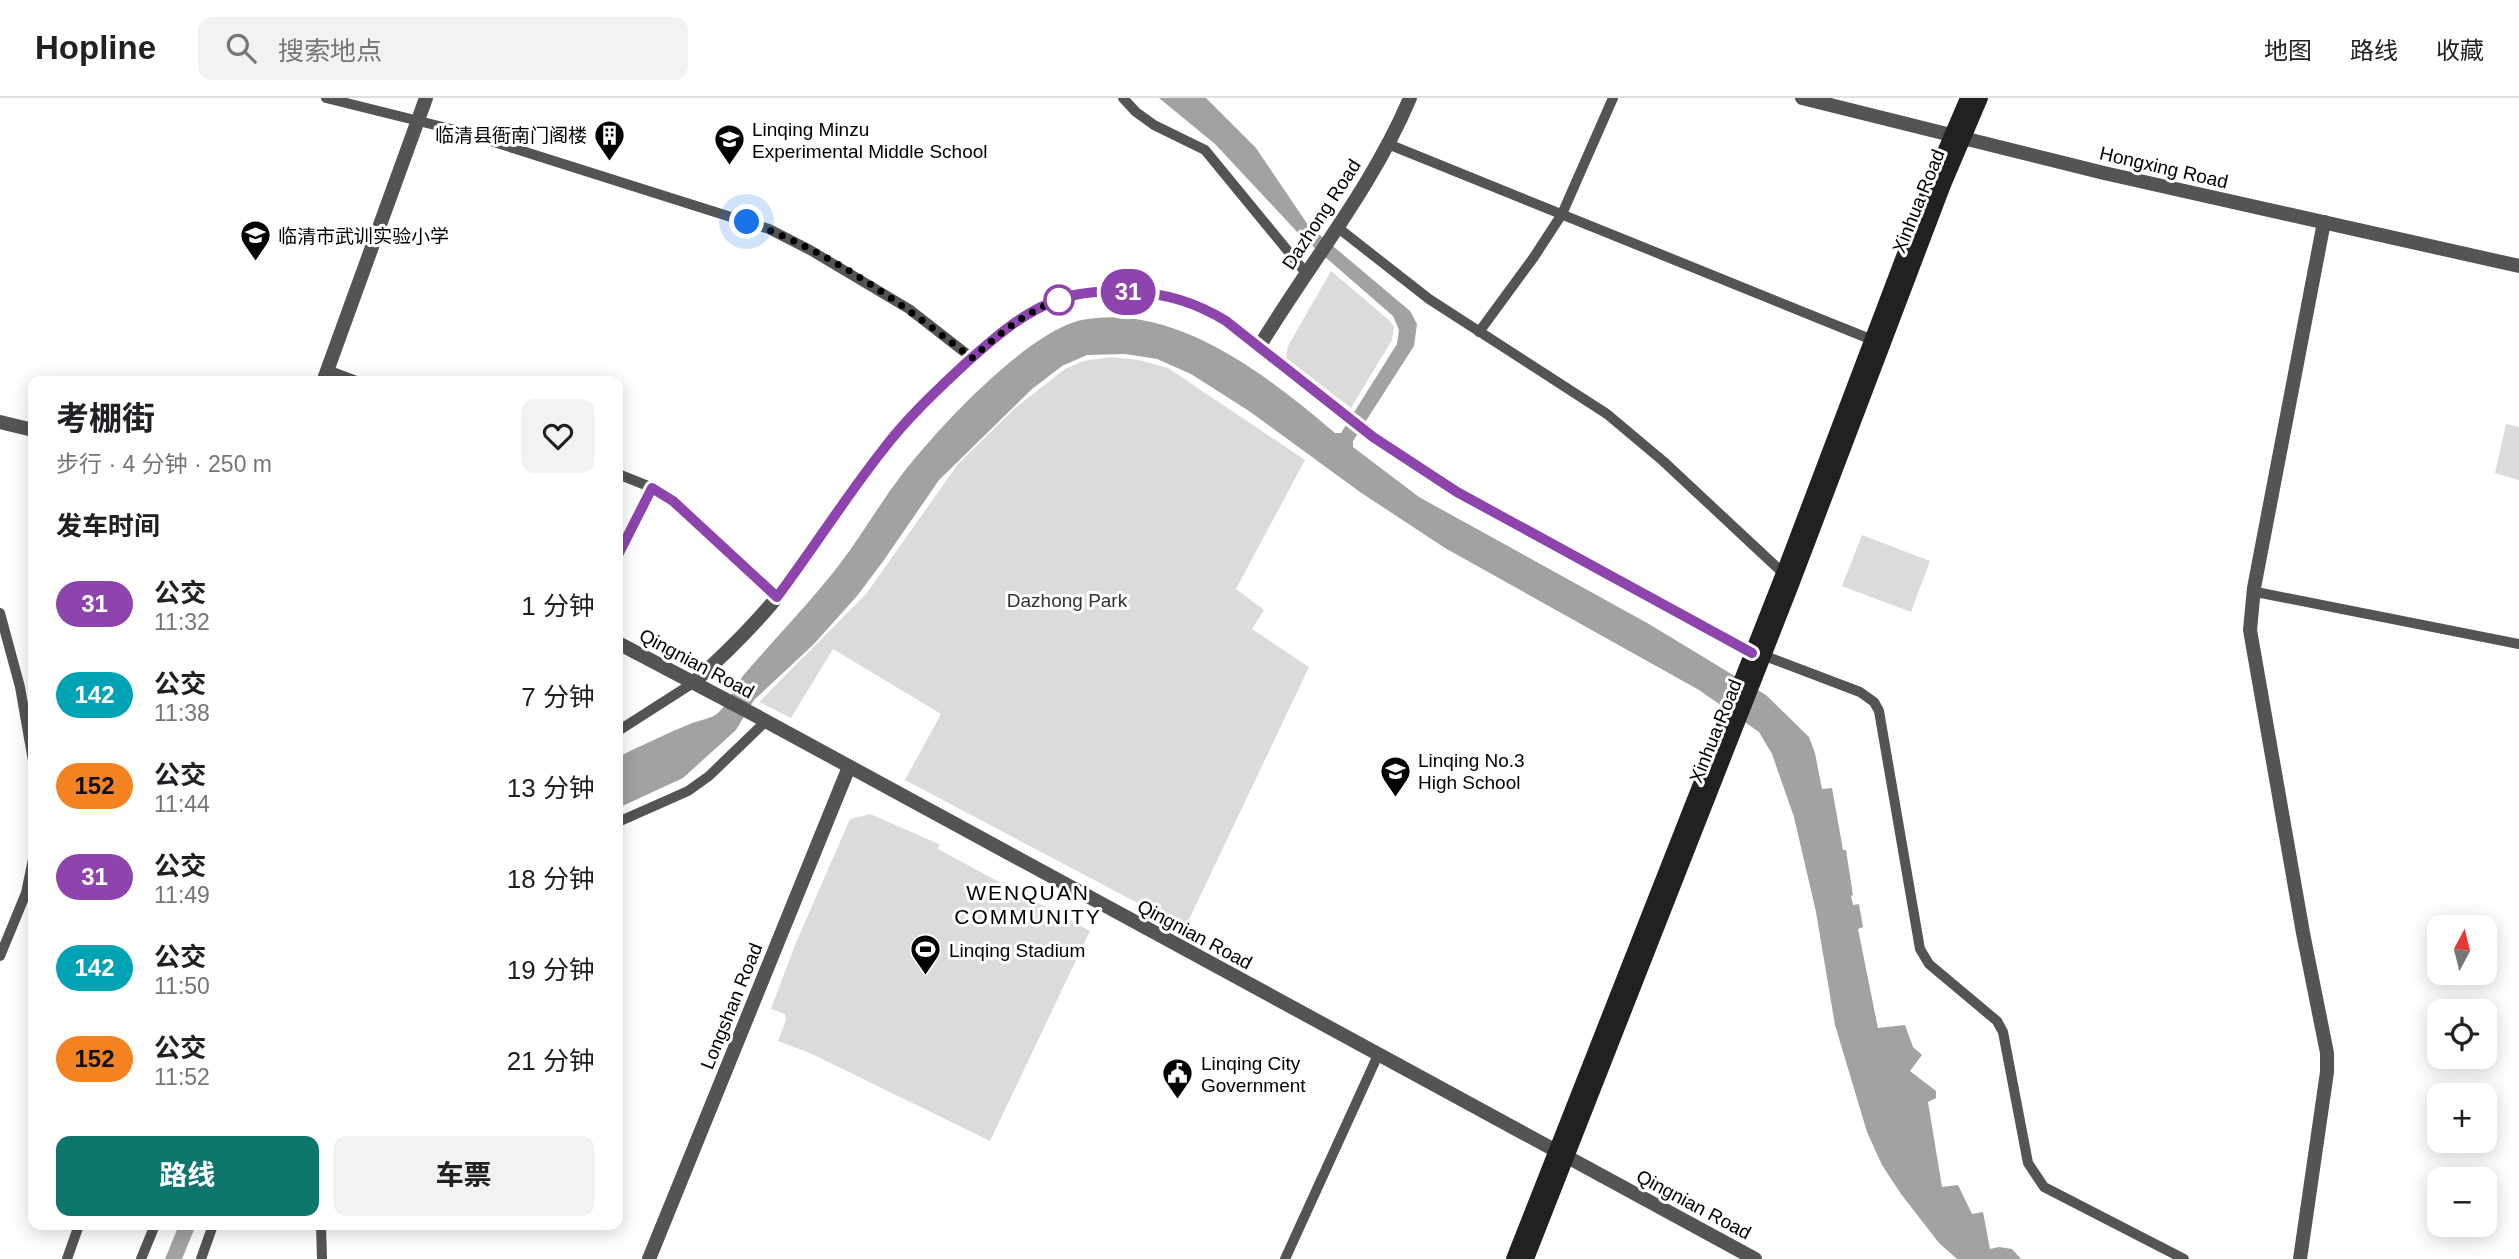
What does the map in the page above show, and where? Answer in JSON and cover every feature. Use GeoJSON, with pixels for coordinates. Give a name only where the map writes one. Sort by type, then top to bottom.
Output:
{"type":"FeatureCollection","features":[{"type":"Feature","properties":{"kind":"main road","name":"Xinhua Road"},"geometry":{"type":"LineString","coordinates":[[1513,1259],[1561,1154],[1944,185],[1967,98]]}},
{"type":"Feature","properties":{"kind":"main road","name":"Xinhua Road"},"geometry":{"type":"LineString","coordinates":[[1756,661],[1783,573],[1870,340],[1958,137],[1981,98]]}},
{"type":"Feature","properties":{"kind":"main road","name":"Xinhua Road"},"geometry":{"type":"LineString","coordinates":[[1527,1259],[1561,1154]]}},
{"type":"Feature","properties":{"kind":"street"},"geometry":{"type":"LineString","coordinates":[[326,98],[492,141],[769,229],[810,250],[909,309],[972,358]]}},
{"type":"Feature","properties":{"kind":"street"},"geometry":{"type":"LineString","coordinates":[[325,376],[426,98]]}},
{"type":"Feature","properties":{"kind":"street"},"geometry":{"type":"LineString","coordinates":[[1123,98],[1136,113],[1154,125],[1205,150],[1307,273]]}},
{"type":"Feature","properties":{"kind":"street","name":"Dazhong Road"},"geometry":{"type":"LineString","coordinates":[[1259,347],[1388,144],[1410,98]]}},
{"type":"Feature","properties":{"kind":"street"},"geometry":{"type":"LineString","coordinates":[[1479,332],[1562,214],[1613,98]]}},
{"type":"Feature","properties":{"kind":"street","name":"Hongxing Road"},"geometry":{"type":"LineString","coordinates":[[1802,98],[2104,173],[2519,266]]}},
{"type":"Feature","properties":{"kind":"street"},"geometry":{"type":"LineString","coordinates":[[1388,144],[1870,340]]}},
{"type":"Feature","properties":{"kind":"street"},"geometry":{"type":"LineString","coordinates":[[2309,1259],[2336,1072],[2336,1052],[2311,931],[2259,629],[2261,593],[2328,223]]}},
{"type":"Feature","properties":{"kind":"street"},"geometry":{"type":"LineString","coordinates":[[2300,1259],[2328,1053],[2302,933],[2250,630],[2254,588],[2328,223]]}},
{"type":"Feature","properties":{"kind":"street"},"geometry":{"type":"LineString","coordinates":[[1337,227],[1429,299],[1607,414],[1663,461],[1783,573]]}},
{"type":"Feature","properties":{"kind":"street"},"geometry":{"type":"LineString","coordinates":[[623,728],[693,683],[733,647],[777,597],[883,449],[945,383],[1009,327],[1039,308],[1079,294],[1102,291],[1142,292],[1179,300],[1210,311],[1373,437],[1457,492],[1756,661],[1860,692],[1874,702],[1879,711],[1920,949],[1929,964],[1997,1021],[2003,1032],[2028,1163],[2032,1171],[2045,1186],[2184,1259]]}},
{"type":"Feature","properties":{"kind":"street"},"geometry":{"type":"LineString","coordinates":[[0,422],[28,429]]}},
{"type":"Feature","properties":{"kind":"street"},"geometry":{"type":"LineString","coordinates":[[623,476],[652,488],[673,501],[777,597]]}},
{"type":"Feature","properties":{"kind":"street"},"geometry":{"type":"LineString","coordinates":[[623,545],[652,488]]}},
{"type":"Feature","properties":{"kind":"street"},"geometry":{"type":"LineString","coordinates":[[2261,593],[2519,643]]}},
{"type":"Feature","properties":{"kind":"street"},"geometry":{"type":"LineString","coordinates":[[0,613],[20,687],[28,733]]}},
{"type":"Feature","properties":{"kind":"street","name":"Qingnian Road"},"geometry":{"type":"LineString","coordinates":[[623,646],[1755,1259]]}},
{"type":"Feature","properties":{"kind":"street"},"geometry":{"type":"LineString","coordinates":[[623,820],[688,791],[709,776],[766,721]]}},
{"type":"Feature","properties":{"kind":"street","name":"Longshan Road"},"geometry":{"type":"LineString","coordinates":[[649,1259],[849,767]]}},
{"type":"Feature","properties":{"kind":"street"},"geometry":{"type":"LineString","coordinates":[[0,956],[28,884]]}},
{"type":"Feature","properties":{"kind":"street"},"geometry":{"type":"LineString","coordinates":[[1285,1259],[1378,1055]]}},
{"type":"Feature","properties":{"kind":"street"},"geometry":{"type":"LineString","coordinates":[[67,1259],[77,1230]]}},
{"type":"Feature","properties":{"kind":"street"},"geometry":{"type":"LineString","coordinates":[[141,1259],[153,1230]]}},
{"type":"Feature","properties":{"kind":"street"},"geometry":{"type":"LineString","coordinates":[[201,1259],[211,1230]]}},
{"type":"Feature","properties":{"kind":"street"},"geometry":{"type":"LineString","coordinates":[[321,1230],[322,1259]]}},
{"type":"Feature","properties":{"kind":"green space"},"geometry":{"type":"Polygon","coordinates":[[[1331,271],[1394,327],[1392,340],[1351,408],[1286,358],[1288,346],[1331,271]]]}},
{"type":"Feature","properties":{"kind":"green space","name":"Dazhong Park"},"geometry":{"type":"Polygon","coordinates":[[[1111,357],[1139,360],[1168,368],[1305,460],[1236,589],[1264,610],[1252,629],[1309,667],[1185,928],[905,780],[941,714],[833,649],[791,718],[759,702],[866,594],[958,464],[1015,408],[1065,369],[1083,361],[1111,357]]]}},
{"type":"Feature","properties":{"kind":"green space"},"geometry":{"type":"Polygon","coordinates":[[[2506,424],[2519,427],[2519,480],[2495,473],[2506,424]]]}},
{"type":"Feature","properties":{"kind":"green space"},"geometry":{"type":"Polygon","coordinates":[[[1862,535],[1930,561],[1911,612],[1842,586],[1862,535]]]}},
{"type":"Feature","properties":{"kind":"green space","name":"Linqing Stadium"},"geometry":{"type":"Polygon","coordinates":[[[870,814],[939,844],[938,849],[1090,931],[990,1141],[812,1054],[778,1041],[786,1020],[785,1014],[771,1009],[795,945],[850,819],[870,814]]]}},
{"type":"Feature","properties":{"kind":"shaded area"},"geometry":{"type":"Polygon","coordinates":[[[1159,98],[1206,98],[1256,148],[1308,225],[1410,311],[1417,324],[1414,346],[1353,441],[1353,447],[1419,497],[1649,624],[1766,695],[1809,737],[1822,789],[1832,788],[1843,850],[1846,850],[1853,905],[1859,904],[1863,927],[1858,929],[1878,1028],[1905,1025],[1913,1047],[1922,1055],[1910,1071],[1936,1091],[1936,1098],[1928,1102],[1942,1187],[1958,1185],[1972,1214],[1983,1212],[1990,1249],[2012,1249],[2021,1259],[1957,1259],[1939,1243],[1882,1165],[1867,1132],[1835,1025],[1816,912],[1794,817],[1772,754],[1759,732],[1699,690],[1445,548],[1360,492],[1249,411],[1191,374],[1157,359],[1125,354],[1087,355],[1062,366],[1032,389],[939,480],[857,596],[813,645],[754,700],[736,730],[683,778],[623,806],[623,755],[719,712],[742,677],[839,565],[903,473],[938,432],[985,384],[1036,342],[1060,328],[1082,320],[1117,317],[1152,322],[1186,333],[1251,368],[1335,433],[1341,433],[1397,344],[1399,330],[1393,316],[1301,236],[1215,144],[1159,98]]]}},
{"type":"Feature","properties":{"kind":"shaded area"},"geometry":{"type":"Polygon","coordinates":[[[177,1230],[194,1230],[182,1259],[165,1259],[177,1230]]]}},
{"type":"Feature","properties":{"kind":"bus line","name":"31"},"geometry":{"type":"LineString","coordinates":[[623,545],[652,488],[658,490],[777,597],[883,449],[945,383],[989,343],[1039,308],[1058,300],[1102,291],[1142,292],[1179,300],[1210,311],[1373,437],[1457,492],[1752,653]]}},
{"type":"Feature","properties":{"kind":"place","name":"临清县衙南门阁楼"},"geometry":{"type":"Point","coordinates":[610,162]}},
{"type":"Feature","properties":{"kind":"place","name":"Linqing Minzu Experimental Middle School"},"geometry":{"type":"Point","coordinates":[729,167]}},
{"type":"Feature","properties":{"kind":"place","name":"临清市武训实验小学"},"geometry":{"type":"Point","coordinates":[255,263]}},
{"type":"Feature","properties":{"kind":"place","name":"Linqing No.3 High School"},"geometry":{"type":"Point","coordinates":[1395,798]}},
{"type":"Feature","properties":{"kind":"place","name":"Linqing Stadium"},"geometry":{"type":"Point","coordinates":[926,977]}},
{"type":"Feature","properties":{"kind":"place","name":"Linqing City Government"},"geometry":{"type":"Point","coordinates":[1178,1101]}},
{"type":"Feature","properties":{"kind":"district","name":"WENQUAN COMMUNITY"},"geometry":{"type":"Point","coordinates":[1028,905]}},
{"type":"Feature","properties":{"kind":"route"},"geometry":{"type":"LineString","coordinates":[[747,222],[769,229],[810,250],[909,309],[972,358],[1009,327],[1039,308],[1059,300]]}}]}
